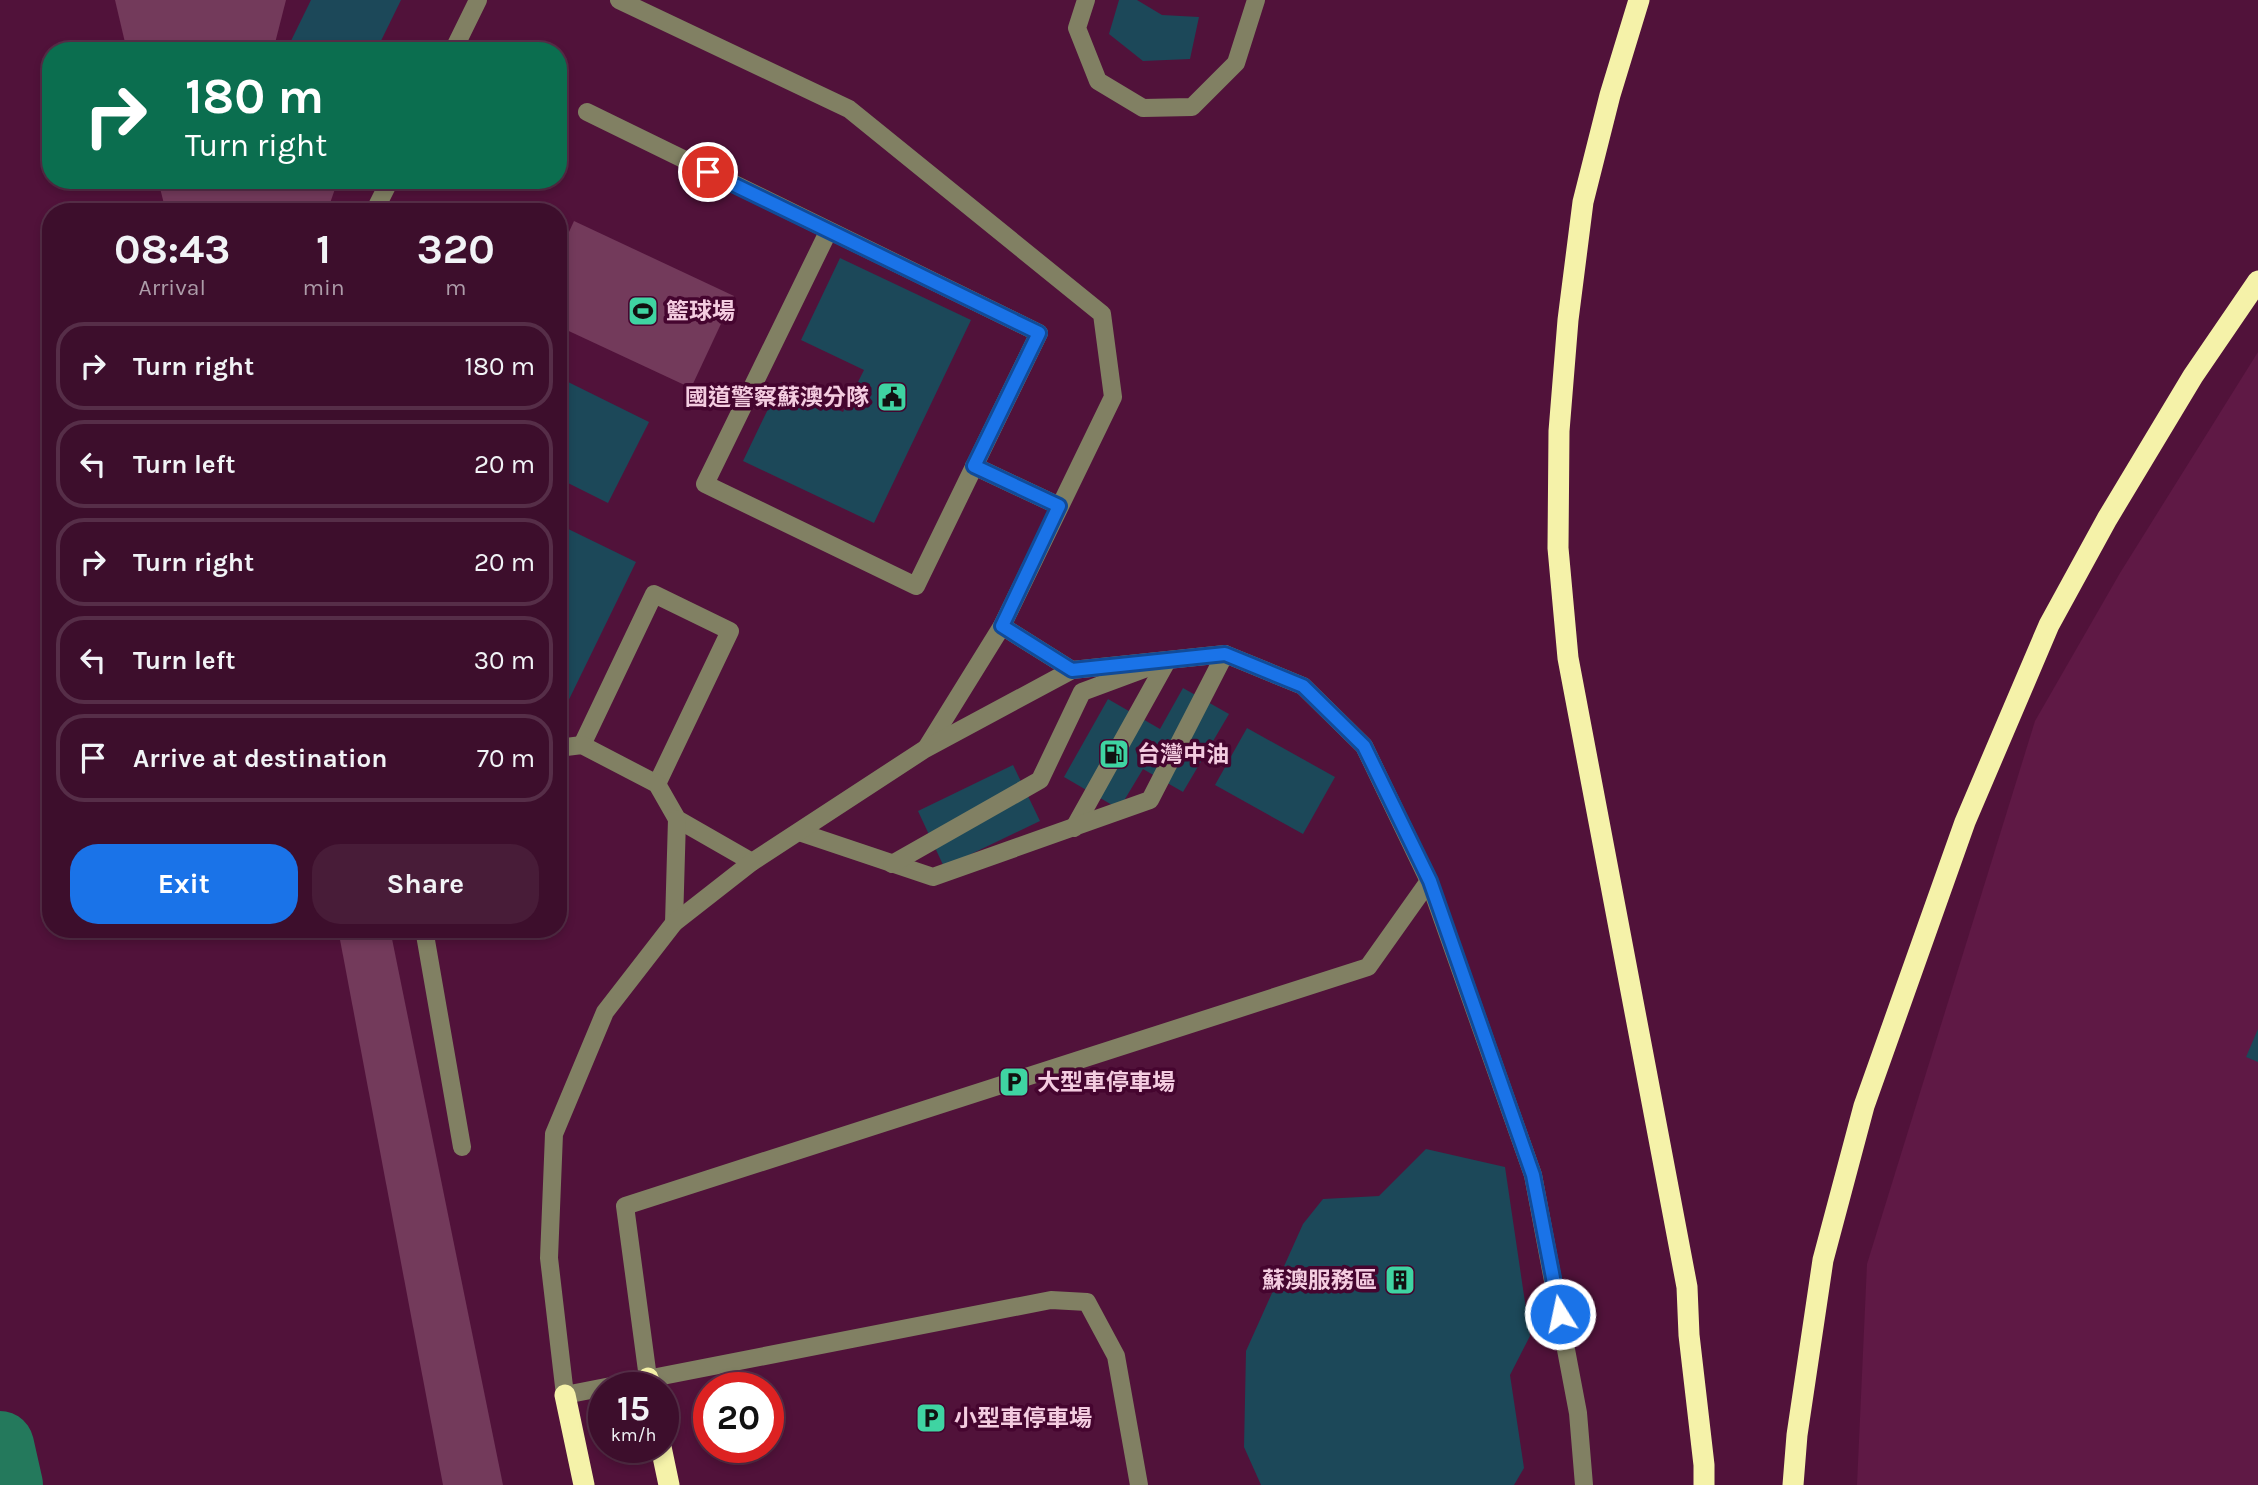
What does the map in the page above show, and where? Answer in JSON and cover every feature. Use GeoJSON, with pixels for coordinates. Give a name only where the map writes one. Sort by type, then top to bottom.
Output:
{"type":"FeatureCollection","features":[{"type":"Feature","properties":{"kind":"highway"},"geometry":{"type":"LineString","coordinates":[[1639,0],[1610,95],[1583,202],[1568,320],[1559,431],[1558,548],[1568,657],[1687,1287],[1689,1335],[1704,1465],[1703,1485]]}},
{"type":"Feature","properties":{"kind":"highway"},"geometry":{"type":"LineString","coordinates":[[1795,1485],[1797,1435],[1823,1260],[1864,1106],[1965,822],[2049,625],[2193,376],[2258,281]]}},
{"type":"Feature","properties":{"kind":"highway"},"geometry":{"type":"LineString","coordinates":[[565,1395],[584,1485]]}},
{"type":"Feature","properties":{"kind":"highway"},"geometry":{"type":"LineString","coordinates":[[665,1463],[669,1485]]}},
{"type":"Feature","properties":{"kind":"lane"},"geometry":{"type":"LineString","coordinates":[[457,42],[478,0]]}},
{"type":"Feature","properties":{"kind":"lane"},"geometry":{"type":"LineString","coordinates":[[619,0],[849,108],[1101,314],[1113,397],[1002,626],[925,750]]}},
{"type":"Feature","properties":{"kind":"lane"},"geometry":{"type":"LineString","coordinates":[[1086,0],[1077,28],[1098,80],[1143,108],[1192,107],[1236,63],[1256,0]]}},
{"type":"Feature","properties":{"kind":"lane"},"geometry":{"type":"LineString","coordinates":[[587,112],[1039,333],[916,586],[705,484],[828,232]]}},
{"type":"Feature","properties":{"kind":"lane"},"geometry":{"type":"LineString","coordinates":[[974,466],[1059,506]]}},
{"type":"Feature","properties":{"kind":"lane"},"geometry":{"type":"LineString","coordinates":[[582,745],[654,594],[730,631],[657,784]]}},
{"type":"Feature","properties":{"kind":"lane"},"geometry":{"type":"LineString","coordinates":[[1002,626],[1072,670]]}},
{"type":"Feature","properties":{"kind":"lane"},"geometry":{"type":"LineString","coordinates":[[799,832],[933,877],[1150,800],[1225,654]]}},
{"type":"Feature","properties":{"kind":"lane"},"geometry":{"type":"LineString","coordinates":[[588,1392],[565,1395],[549,1258],[554,1134],[605,1012],[674,923],[752,862],[925,750],[1072,670],[1225,654],[1303,686],[1364,746],[1430,881],[1533,1175],[1578,1413],[1584,1485]]}},
{"type":"Feature","properties":{"kind":"lane"},"geometry":{"type":"LineString","coordinates":[[1074,828],[1167,660]]}},
{"type":"Feature","properties":{"kind":"lane"},"geometry":{"type":"LineString","coordinates":[[892,864],[1040,780],[1082,692],[1167,660]]}},
{"type":"Feature","properties":{"kind":"lane"},"geometry":{"type":"LineString","coordinates":[[567,747],[582,745],[657,784],[677,819],[752,862]]}},
{"type":"Feature","properties":{"kind":"lane"},"geometry":{"type":"LineString","coordinates":[[674,923],[677,819]]}},
{"type":"Feature","properties":{"kind":"lane"},"geometry":{"type":"LineString","coordinates":[[648,1372],[625,1206],[1368,967],[1430,881]]}},
{"type":"Feature","properties":{"kind":"lane"},"geometry":{"type":"LineString","coordinates":[[428,938],[462,1147]]}},
{"type":"Feature","properties":{"kind":"lane"},"geometry":{"type":"LineString","coordinates":[[679,1377],[1051,1300],[1087,1302],[1115,1356],[1139,1485]]}},
{"type":"Feature","properties":{"kind":"shaded area"},"geometry":{"type":"Polygon","coordinates":[[[115,0],[286,0],[275,42],[125,42],[115,0]]]}},
{"type":"Feature","properties":{"kind":"shaded area"},"geometry":{"type":"Polygon","coordinates":[[[160,189],[335,189],[330,203],[164,203],[160,189]]]}},
{"type":"Feature","properties":{"kind":"shaded area","name":"籃球場"},"geometry":{"type":"Polygon","coordinates":[[[574,221],[734,296],[691,388],[567,330],[567,236],[574,221]]]}},
{"type":"Feature","properties":{"kind":"shaded area"},"geometry":{"type":"Polygon","coordinates":[[[2258,352],[2258,1485],[1857,1485],[1867,1264],[2035,721],[2120,573],[2258,352]]]}},
{"type":"Feature","properties":{"kind":"shaded area"},"geometry":{"type":"Polygon","coordinates":[[[340,938],[392,938],[503,1485],[443,1485],[340,938]]]}},
{"type":"Feature","properties":{"kind":"building"},"geometry":{"type":"Polygon","coordinates":[[[311,0],[401,0],[380,42],[290,42],[311,0]]]}},
{"type":"Feature","properties":{"kind":"building"},"geometry":{"type":"Polygon","coordinates":[[[1119,0],[1137,0],[1162,15],[1199,17],[1190,59],[1143,61],[1109,34],[1119,0]]]}},
{"type":"Feature","properties":{"kind":"building","name":"國道警察蘇澳分隊"},"geometry":{"type":"Polygon","coordinates":[[[840,258],[971,320],[874,523],[743,461],[781,382],[843,412],[864,370],[801,340],[840,258]]]}},
{"type":"Feature","properties":{"kind":"building"},"geometry":{"type":"Polygon","coordinates":[[[567,381],[649,422],[608,503],[567,482],[567,381]]]}},
{"type":"Feature","properties":{"kind":"building"},"geometry":{"type":"Polygon","coordinates":[[[567,528],[636,562],[567,704],[567,528]]]}},
{"type":"Feature","properties":{"kind":"building"},"geometry":{"type":"Polygon","coordinates":[[[1183,688],[1229,714],[1183,792],[1143,769],[1119,809],[1064,777],[1108,699],[1160,729],[1183,688]]]}},
{"type":"Feature","properties":{"kind":"building"},"geometry":{"type":"Polygon","coordinates":[[[1247,728],[1335,777],[1303,834],[1215,785],[1247,728]]]}},
{"type":"Feature","properties":{"kind":"building"},"geometry":{"type":"Polygon","coordinates":[[[1013,765],[1040,821],[944,867],[918,811],[1013,765]]]}},
{"type":"Feature","properties":{"kind":"building"},"geometry":{"type":"Polygon","coordinates":[[[2258,1029],[2258,1062],[2246,1057],[2258,1029]]]}},
{"type":"Feature","properties":{"kind":"building","name":"蘇澳服務區"},"geometry":{"type":"Polygon","coordinates":[[[1426,1149],[1505,1167],[1530,1336],[1510,1375],[1524,1468],[1514,1485],[1261,1485],[1244,1447],[1246,1351],[1303,1224],[1323,1199],[1379,1196],[1426,1149]]]}},
{"type":"Feature","properties":{"kind":"waterway"},"geometry":{"type":"LineString","coordinates":[[0,1445],[9,1485]]}},
{"type":"Feature","properties":{"kind":"place","name":"籃球場"},"geometry":{"type":"Point","coordinates":[643,311]}},
{"type":"Feature","properties":{"kind":"place","name":"國道警察蘇澳分隊"},"geometry":{"type":"Point","coordinates":[892,397]}},
{"type":"Feature","properties":{"kind":"place","name":"台灣中油"},"geometry":{"type":"Point","coordinates":[1114,754]}},
{"type":"Feature","properties":{"kind":"place","name":"大型車停車場"},"geometry":{"type":"Point","coordinates":[1014,1082]}},
{"type":"Feature","properties":{"kind":"place","name":"蘇澳服務區"},"geometry":{"type":"Point","coordinates":[1400,1280]}},
{"type":"Feature","properties":{"kind":"place","name":"小型車停車場"},"geometry":{"type":"Point","coordinates":[931,1418]}},
{"type":"Feature","properties":{"kind":"route"},"geometry":{"type":"LineString","coordinates":[[708,172],[1039,333],[974,466],[1059,506],[1002,626],[1072,670],[1225,654],[1303,686],[1364,746],[1430,881],[1533,1175],[1560,1314]]}}]}
